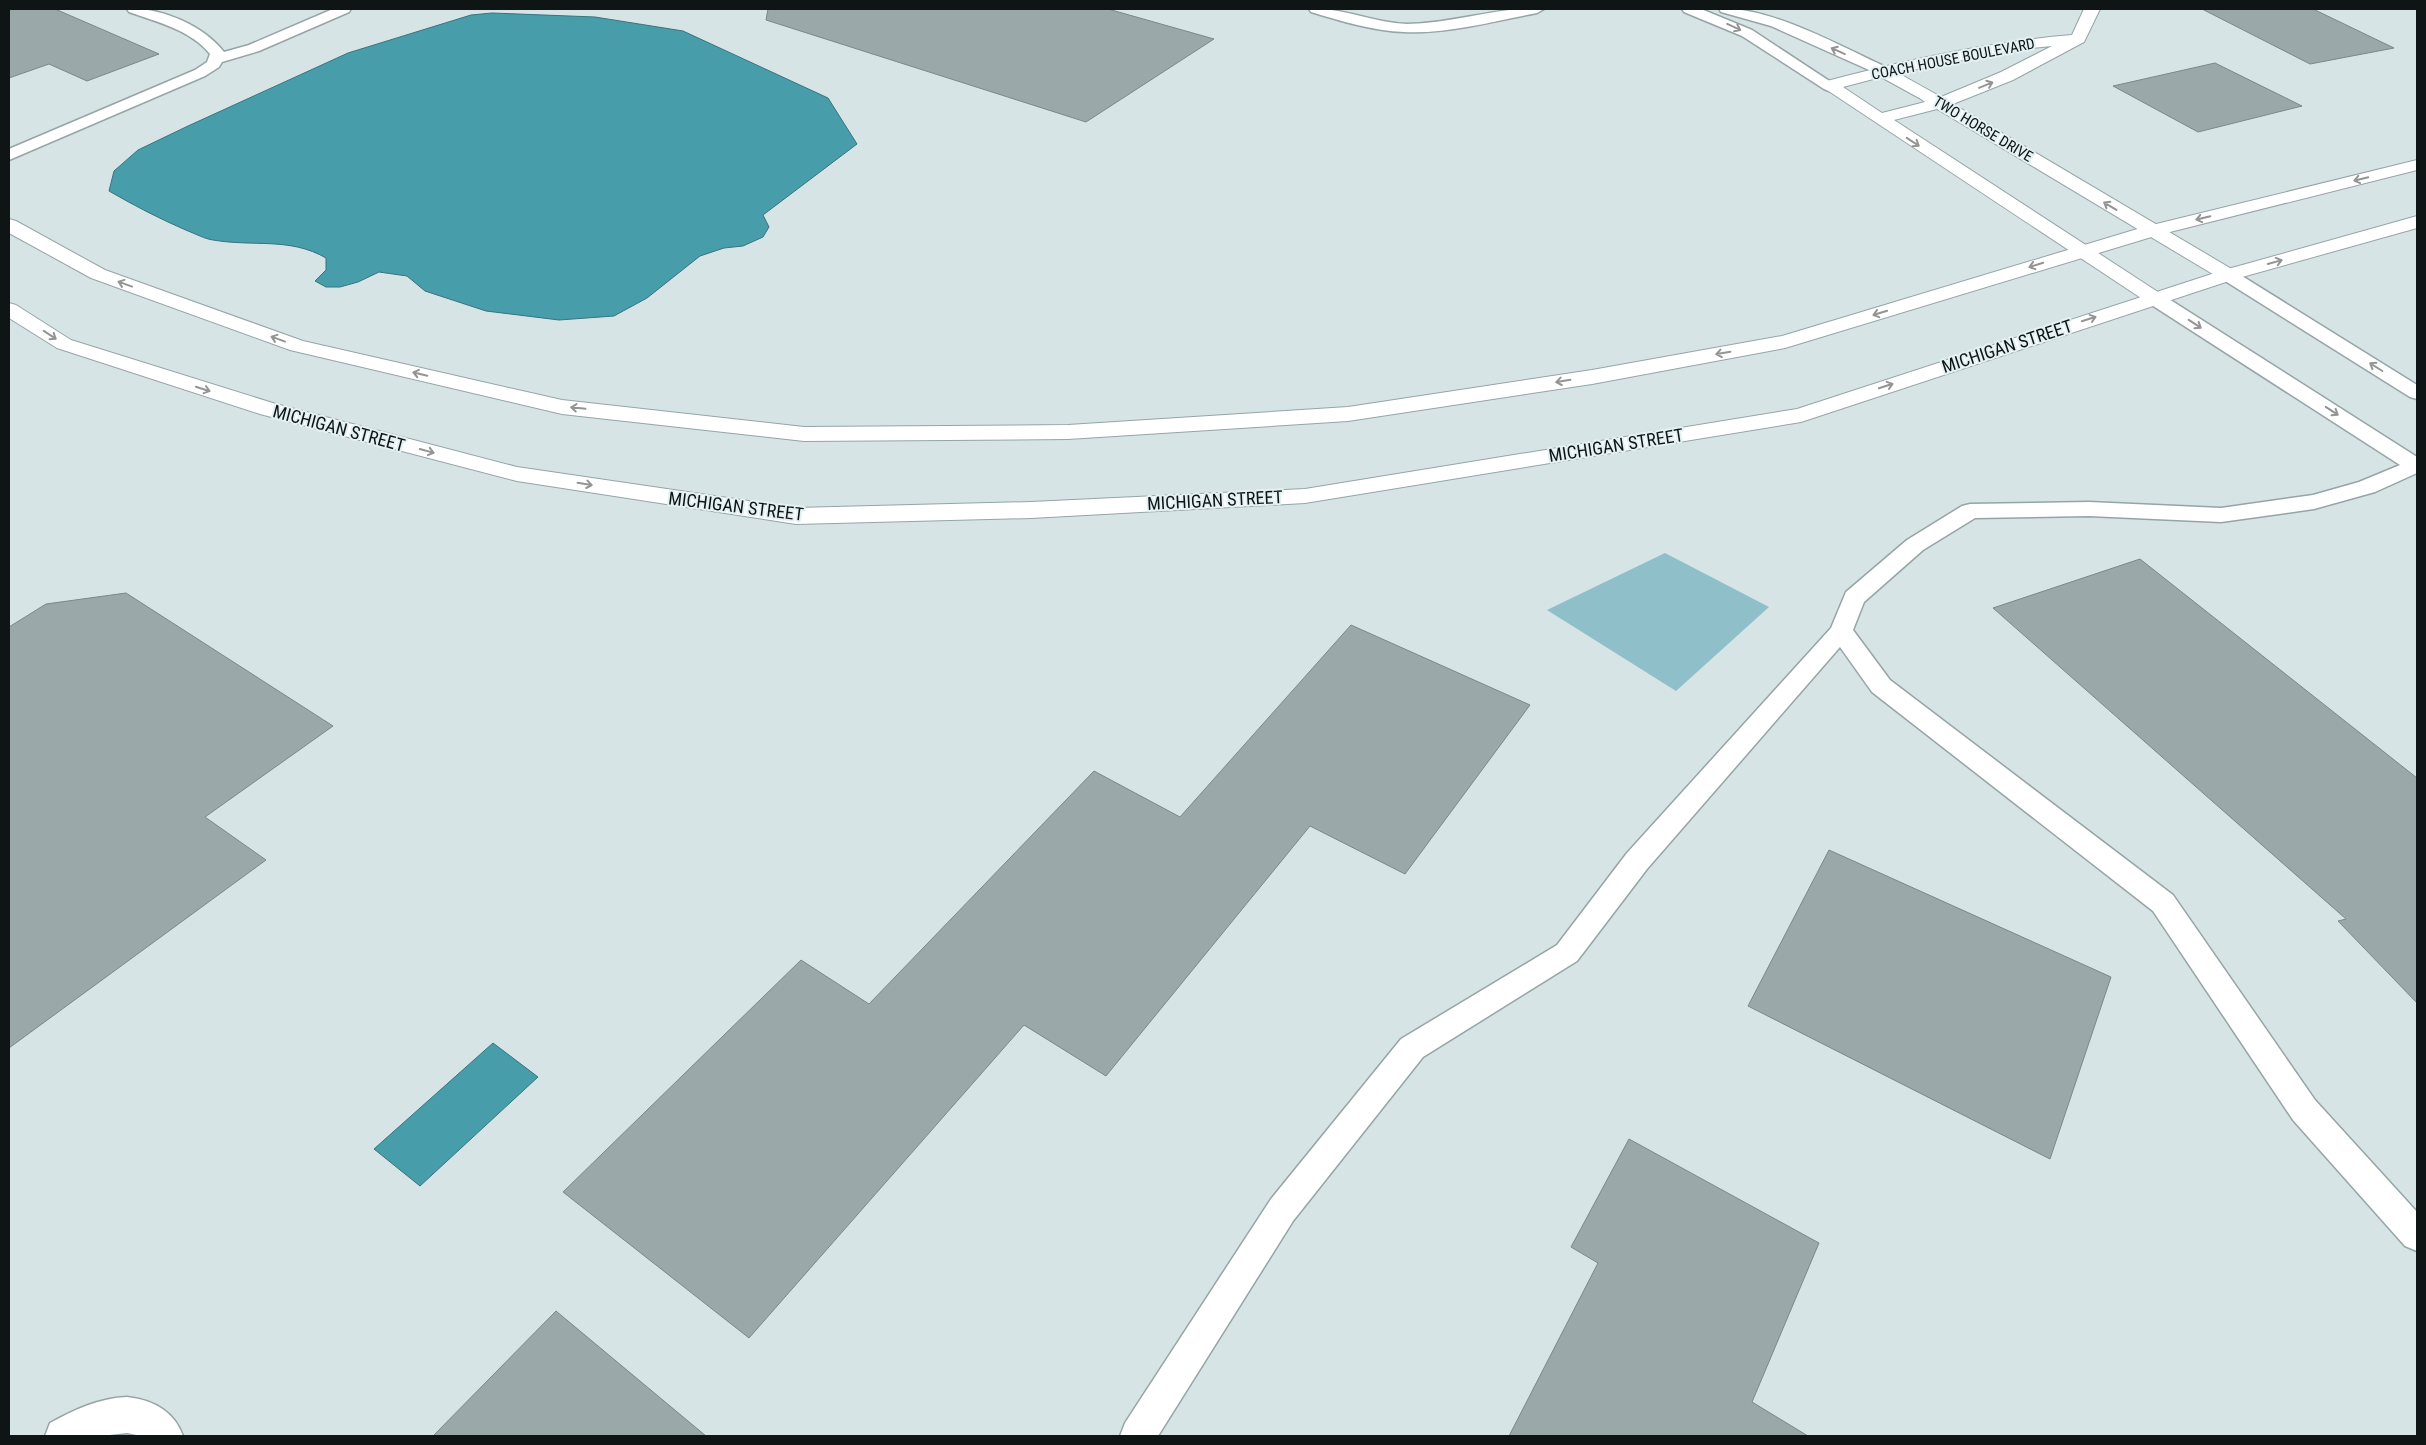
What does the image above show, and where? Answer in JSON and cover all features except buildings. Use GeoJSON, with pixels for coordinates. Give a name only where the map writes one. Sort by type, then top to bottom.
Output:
{"type":"FeatureCollection","features":[{"type":"Feature","properties":{"kind":"street"},"geometry":{"type":"LineString","coordinates":[[2078,39],[2092,9]]}},
{"type":"Feature","properties":{"kind":"street","name":"COACH HOUSE BOULEVARD"},"geometry":{"type":"LineString","coordinates":[[1829,86],[1883,71],[2012,45],[2078,39]]}},
{"type":"Feature","properties":{"kind":"street","name":"COACH HOUSE BOULEVARD"},"geometry":{"type":"LineString","coordinates":[[1879,119],[1940,103],[2007,76],[2078,39]]}},
{"type":"Feature","properties":{"kind":"street","name":"TWO HORSE DRIVE"},"geometry":{"type":"LineString","coordinates":[[1883,71],[1940,103],[2151,231],[2228,274]]}},
{"type":"Feature","properties":{"kind":"street"},"geometry":{"type":"LineString","coordinates":[[1829,86],[2154,298]]}},
{"type":"Feature","properties":{"kind":"street"},"geometry":{"type":"LineString","coordinates":[[9,225],[98,274],[297,346],[562,407],[804,434],[1068,432],[1348,414],[1592,377],[1785,342],[2151,231],[2417,165]]}},
{"type":"Feature","properties":{"kind":"street","name":"MICHIGAN STREET"},"geometry":{"type":"LineString","coordinates":[[9,309],[64,344],[268,409],[517,474],[796,516],[1031,510],[1305,496],[1801,415],[2228,274],[2417,222]]}},
{"type":"Feature","properties":{"kind":"lane"},"geometry":{"type":"LineString","coordinates":[[9,155],[200,74],[214,64],[218,54],[212,44],[198,35],[134,9]]}},
{"type":"Feature","properties":{"kind":"lane"},"geometry":{"type":"LineString","coordinates":[[216,60],[238,54],[344,9]]}},
{"type":"Feature","properties":{"kind":"lane"},"geometry":{"type":"LineString","coordinates":[[1316,9],[1330,14],[1413,28],[1467,22],[1537,9]]}},
{"type":"Feature","properties":{"kind":"lane"},"geometry":{"type":"LineString","coordinates":[[1689,9],[1747,33],[1829,86]]}},
{"type":"Feature","properties":{"kind":"lane","name":"TWO HORSE DRIVE"},"geometry":{"type":"LineString","coordinates":[[1726,9],[1776,23],[1883,71]]}},
{"type":"Feature","properties":{"kind":"lane"},"geometry":{"type":"LineString","coordinates":[[2228,274],[2417,392]]}},
{"type":"Feature","properties":{"kind":"lane"},"geometry":{"type":"LineString","coordinates":[[2154,298],[2417,465]]}},
{"type":"Feature","properties":{"kind":"lane"},"geometry":{"type":"LineString","coordinates":[[1138,1436],[1282,1210],[1412,1048],[1567,952],[1637,861],[1841,631],[1854,598],[1915,544],[1970,511],[2089,509],[2221,514],[2314,502],[2366,487],[2417,465]]}},
{"type":"Feature","properties":{"kind":"lane"},"geometry":{"type":"LineString","coordinates":[[1841,631],[1881,686],[2163,903],[2304,1110],[2417,1235]]}},
{"type":"Feature","properties":{"kind":"lane"},"geometry":{"type":"LineString","coordinates":[[63,1436],[104,1417],[129,1415],[150,1420],[165,1436]]}},
{"type":"Feature","properties":{"kind":"shaded area"},"geometry":{"type":"Polygon","coordinates":[[[492,13],[595,17],[683,31],[828,98],[857,144],[763,215],[769,227],[763,237],[743,246],[724,248],[700,256],[647,298],[614,316],[559,320],[486,311],[425,291],[407,276],[379,272],[358,282],[340,287],[326,287],[315,281],[326,270],[326,258],[312,251],[285,245],[207,239],[158,217],[109,191],[114,171],[138,150],[188,126],[348,53],[471,15],[492,13]]]}},
{"type":"Feature","properties":{"kind":"shaded area"},"geometry":{"type":"Polygon","coordinates":[[[1665,553],[1769,607],[1676,691],[1547,610],[1665,553]]]}},
{"type":"Feature","properties":{"kind":"shaded area"},"geometry":{"type":"Polygon","coordinates":[[[493,1043],[538,1077],[420,1186],[374,1149],[493,1043]]]}}]}
